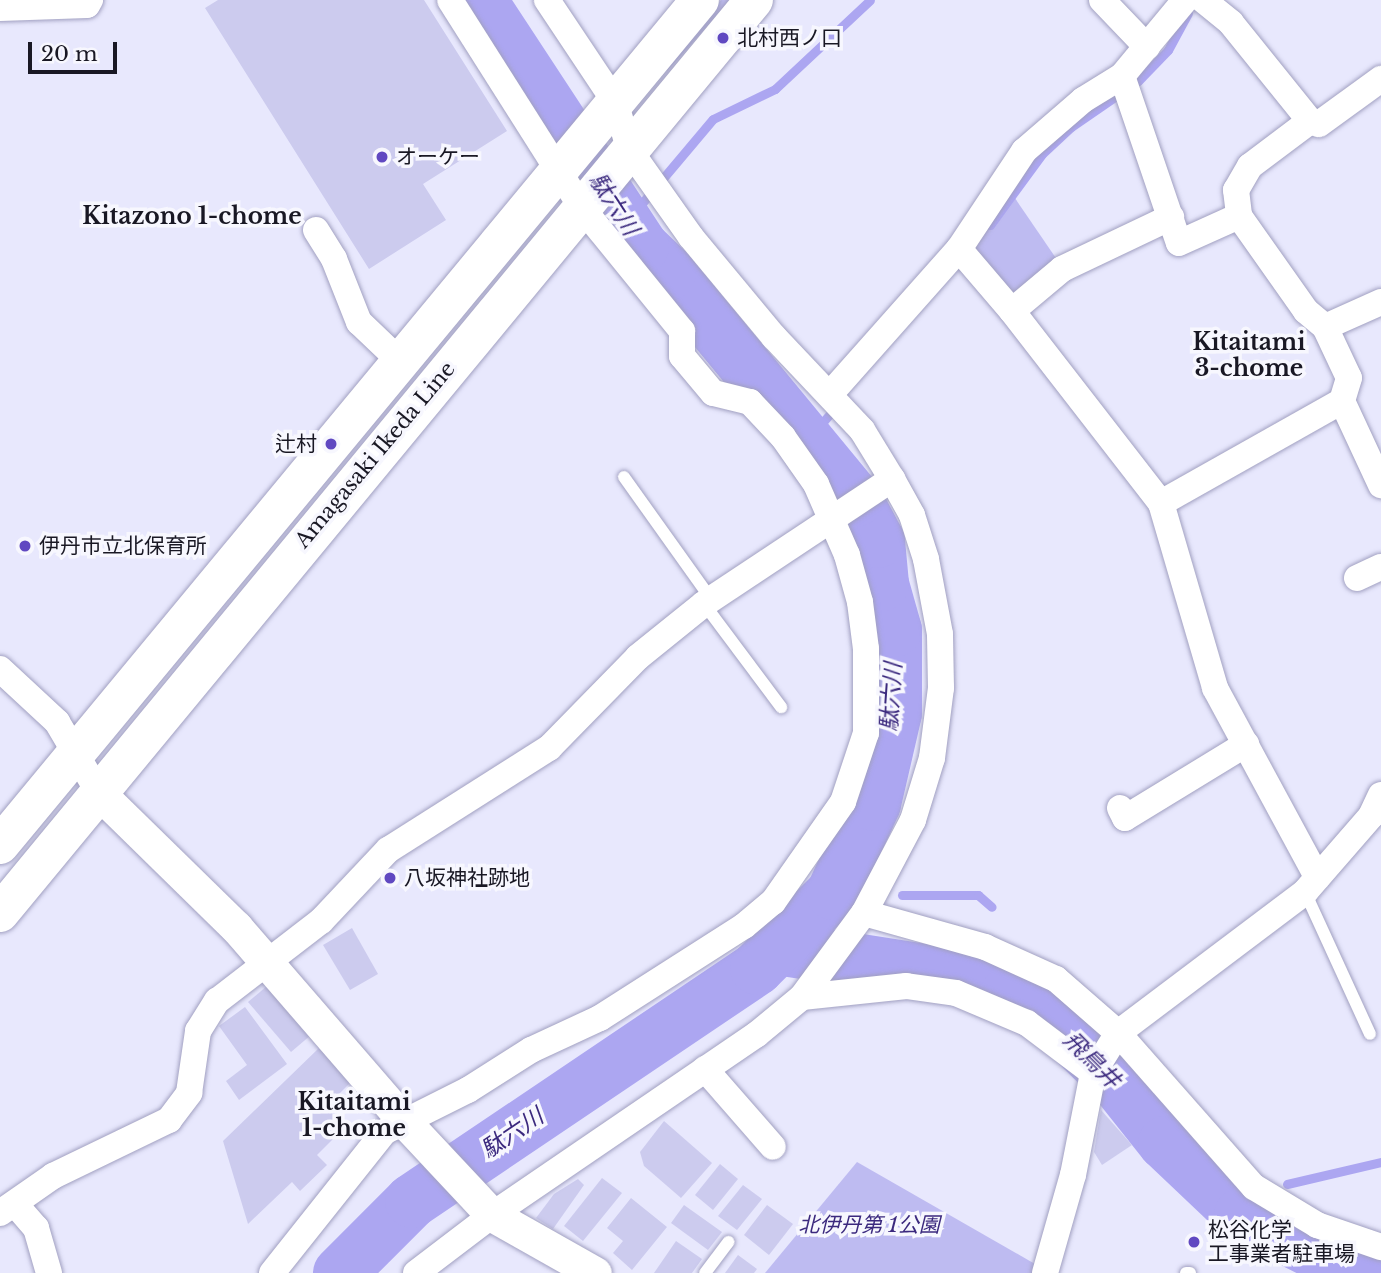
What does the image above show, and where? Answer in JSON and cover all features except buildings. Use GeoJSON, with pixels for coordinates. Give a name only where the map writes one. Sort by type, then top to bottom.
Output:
{"type":"FeatureCollection","features":[{"type":"Feature","properties":{"kind":"main road","name":"Amagasaki Ikeda Line"},"geometry":{"type":"LineString","coordinates":[[0,845],[700,0]]}},
{"type":"Feature","properties":{"kind":"main road","name":"Amagasaki Ikeda Line"},"geometry":{"type":"LineString","coordinates":[[0,913],[754,0]]}},
{"type":"Feature","properties":{"kind":"street"},"geometry":{"type":"LineString","coordinates":[[0,8],[87,5],[90,0]]}},
{"type":"Feature","properties":{"kind":"street"},"geometry":{"type":"LineString","coordinates":[[272,1273],[384,1132],[409,1125],[600,1018],[744,926],[798,872],[843,802],[866,733],[866,649],[860,602],[816,484],[783,437],[750,402],[713,393],[682,356],[682,331],[582,208],[450,0]]}},
{"type":"Feature","properties":{"kind":"street"},"geometry":{"type":"LineString","coordinates":[[416,1273],[487,1209],[705,1069],[807,989],[858,922],[913,820],[932,758],[941,688],[940,634],[926,559],[912,515],[892,479],[862,430],[831,393],[722,278],[630,151],[615,102],[547,0]]}},
{"type":"Feature","properties":{"kind":"street"},"geometry":{"type":"LineString","coordinates":[[1102,0],[1147,47]]}},
{"type":"Feature","properties":{"kind":"street"},"geometry":{"type":"LineString","coordinates":[[831,393],[959,249],[1024,151],[1083,100],[1122,76],[1185,0]]}},
{"type":"Feature","properties":{"kind":"street"},"geometry":{"type":"LineString","coordinates":[[1203,0],[1231,23],[1310,121],[1319,124],[1381,79]]}},
{"type":"Feature","properties":{"kind":"street"},"geometry":{"type":"LineString","coordinates":[[1122,76],[1179,243],[1239,216]]}},
{"type":"Feature","properties":{"kind":"street"},"geometry":{"type":"LineString","coordinates":[[1310,121],[1250,166],[1236,190],[1239,216],[1306,311],[1325,327],[1349,377],[1342,401],[1381,485]]}},
{"type":"Feature","properties":{"kind":"street"},"geometry":{"type":"LineString","coordinates":[[1012,311],[1062,269],[1171,217]]}},
{"type":"Feature","properties":{"kind":"street"},"geometry":{"type":"LineString","coordinates":[[316,230],[334,259],[359,322],[400,361]]}},
{"type":"Feature","properties":{"kind":"street"},"geometry":{"type":"LineString","coordinates":[[959,249],[1012,311],[1161,503],[1215,688],[1246,744],[1311,884]]}},
{"type":"Feature","properties":{"kind":"street"},"geometry":{"type":"LineString","coordinates":[[1325,327],[1381,302]]}},
{"type":"Feature","properties":{"kind":"street"},"geometry":{"type":"LineString","coordinates":[[1161,503],[1342,401]]}},
{"type":"Feature","properties":{"kind":"street"},"geometry":{"type":"LineString","coordinates":[[49,1273],[36,1228],[7,1208],[53,1176],[175,1114],[189,1093],[198,1031],[208,1013],[262,962],[284,953],[321,921],[388,850],[549,748],[638,657],[708,601],[892,479]]}},
{"type":"Feature","properties":{"kind":"street"},"geometry":{"type":"LineString","coordinates":[[1357,578],[1381,567]]}},
{"type":"Feature","properties":{"kind":"street"},"geometry":{"type":"LineString","coordinates":[[0,670],[57,722],[78,751],[99,793],[236,927],[262,962],[487,1209],[595,1273]]}},
{"type":"Feature","properties":{"kind":"street"},"geometry":{"type":"LineString","coordinates":[[1124,817],[1246,744]]}},
{"type":"Feature","properties":{"kind":"street"},"geometry":{"type":"LineString","coordinates":[[1045,1273],[1073,1175],[1094,1071],[1114,1039],[1311,884],[1371,816],[1381,795]]}},
{"type":"Feature","properties":{"kind":"street"},"geometry":{"type":"LineString","coordinates":[[858,922],[1022,961],[1056,979],[1254,1186],[1317,1225],[1381,1247]]}},
{"type":"Feature","properties":{"kind":"street"},"geometry":{"type":"LineString","coordinates":[[807,989],[906,986],[956,993],[1027,1023],[1094,1071]]}},
{"type":"Feature","properties":{"kind":"street"},"geometry":{"type":"LineString","coordinates":[[705,1069],[773,1147]]}},
{"type":"Feature","properties":{"kind":"lane"},"geometry":{"type":"LineString","coordinates":[[624,477],[780,707]]}},
{"type":"Feature","properties":{"kind":"lane"},"geometry":{"type":"LineString","coordinates":[[1311,884],[1370,1034]]}},
{"type":"Feature","properties":{"kind":"lane"},"geometry":{"type":"LineString","coordinates":[[705,1273],[728,1242]]}},
{"type":"Feature","properties":{"kind":"green space"},"geometry":{"type":"Polygon","coordinates":[[[721,0],[731,0],[667,71],[666,65],[721,0]]]}},
{"type":"Feature","properties":{"kind":"green space"},"geometry":{"type":"Polygon","coordinates":[[[1006,185],[1062,267],[1020,300],[967,247],[1006,185]]]}},
{"type":"Feature","properties":{"kind":"green space","name":"北伊丹第 1公園"},"geometry":{"type":"Polygon","coordinates":[[[857,1162],[1035,1264],[1032,1273],[765,1273],[857,1162]]]}},
{"type":"Feature","properties":{"kind":"waterway","name":"駄六川"},"geometry":{"type":"LineString","coordinates":[[340,1273],[412,1201],[757,968],[833,893],[874,804],[895,713],[895,630],[882,584],[878,541],[856,500],[669,273],[642,247],[480,0]]}},
{"type":"Feature","properties":{"kind":"waterway"},"geometry":{"type":"LineString","coordinates":[[627,221],[713,119],[775,89],[870,0]]}},
{"type":"Feature","properties":{"kind":"waterway"},"geometry":{"type":"LineString","coordinates":[[990,225],[1042,154],[1071,127],[1138,81],[1168,50],[1188,13]]}},
{"type":"Feature","properties":{"kind":"waterway"},"geometry":{"type":"LineString","coordinates":[[808,439],[836,407]]}},
{"type":"Feature","properties":{"kind":"waterway"},"geometry":{"type":"LineString","coordinates":[[902,895],[978,895],[992,907]]}},
{"type":"Feature","properties":{"kind":"waterway","name":"飛鳥井"},"geometry":{"type":"LineString","coordinates":[[777,948],[970,978],[1008,993],[1061,1028],[1118,1084],[1165,1143],[1241,1215],[1357,1273]]}},
{"type":"Feature","properties":{"kind":"waterway"},"geometry":{"type":"LineString","coordinates":[[1287,1184],[1381,1162]]}},
{"type":"Feature","properties":{"kind":"place","name":"北村西ノ口"},"geometry":{"type":"Point","coordinates":[723,38]}},
{"type":"Feature","properties":{"kind":"place","name":"オーケー"},"geometry":{"type":"Point","coordinates":[382,157]}},
{"type":"Feature","properties":{"kind":"place","name":"辻村"},"geometry":{"type":"Point","coordinates":[331,444]}},
{"type":"Feature","properties":{"kind":"place","name":"伊丹市立北保育所"},"geometry":{"type":"Point","coordinates":[25,546]}},
{"type":"Feature","properties":{"kind":"place","name":"八坂神社跡地"},"geometry":{"type":"Point","coordinates":[390,878]}},
{"type":"Feature","properties":{"kind":"place","name":"松谷化学 工事業者駐車場"},"geometry":{"type":"Point","coordinates":[1194,1242]}},
{"type":"Feature","properties":{"kind":"district","name":"Kitazono 1-chome"},"geometry":{"type":"Point","coordinates":[192,216]}},
{"type":"Feature","properties":{"kind":"district","name":"Kitaitami 3-chome"},"geometry":{"type":"Point","coordinates":[1249,355]}},
{"type":"Feature","properties":{"kind":"district","name":"Kitaitami 1-chome"},"geometry":{"type":"Point","coordinates":[354,1115]}}]}
